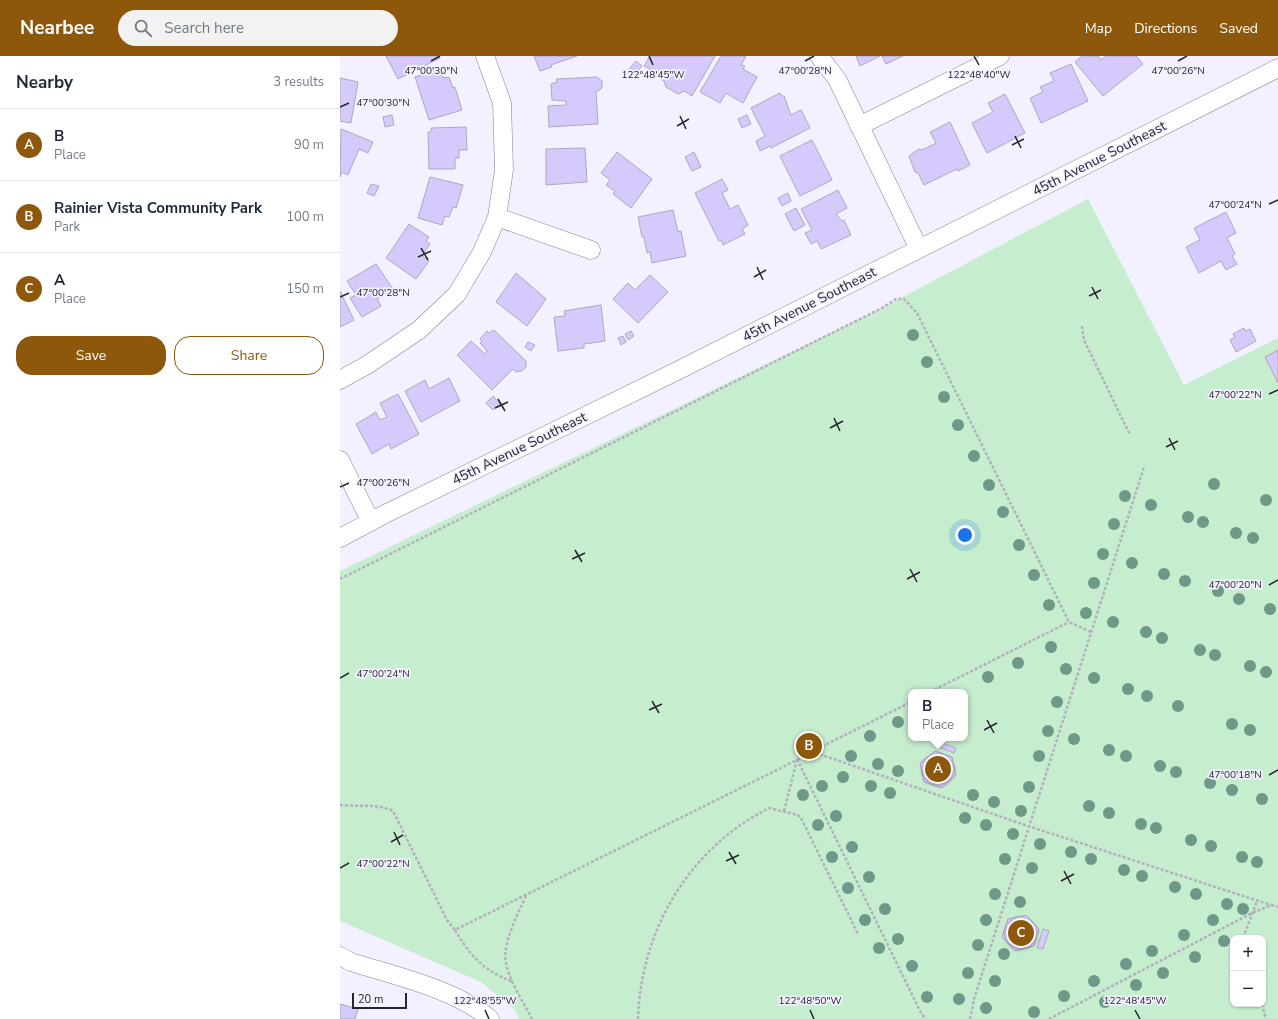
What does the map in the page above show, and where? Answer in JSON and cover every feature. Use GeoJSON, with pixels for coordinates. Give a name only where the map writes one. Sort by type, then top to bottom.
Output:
{"type":"FeatureCollection","features":[{"type":"Feature","properties":{"kind":"street"},"geometry":{"type":"LineString","coordinates":[[340,380],[367,365],[419,330],[457,294],[482,252],[498,217],[504,170],[502,103],[484,56]]}},
{"type":"Feature","properties":{"kind":"street"},"geometry":{"type":"LineString","coordinates":[[819,56],[837,79],[919,249]]}},
{"type":"Feature","properties":{"kind":"street"},"geometry":{"type":"LineString","coordinates":[[860,126],[1000,56]]}},
{"type":"Feature","properties":{"kind":"street","name":"45th Avenue Southeast"},"geometry":{"type":"LineString","coordinates":[[340,538],[684,367],[1278,68]]}},
{"type":"Feature","properties":{"kind":"street"},"geometry":{"type":"LineString","coordinates":[[498,217],[591,250]]}},
{"type":"Feature","properties":{"kind":"street"},"geometry":{"type":"LineString","coordinates":[[340,460],[371,522]]}},
{"type":"Feature","properties":{"kind":"street"},"geometry":{"type":"LineString","coordinates":[[340,956],[351,962],[458,996],[482,1011],[490,1019]]}},
{"type":"Feature","properties":{"kind":"path"},"geometry":{"type":"LineString","coordinates":[[340,579],[882,308],[896,299],[904,298],[917,312],[1069,622],[1091,632]]}},
{"type":"Feature","properties":{"kind":"path"},"geometry":{"type":"LineString","coordinates":[[1082,326],[1084,340],[1130,435]]}},
{"type":"Feature","properties":{"kind":"path"},"geometry":{"type":"LineString","coordinates":[[970,1019],[974,999],[1028,826],[1144,467]]}},
{"type":"Feature","properties":{"kind":"path"},"geometry":{"type":"LineString","coordinates":[[936,689],[1069,622]]}},
{"type":"Feature","properties":{"kind":"path"},"geometry":{"type":"LineString","coordinates":[[455,930],[526,896],[908,704]]}},
{"type":"Feature","properties":{"kind":"path"},"geometry":{"type":"LineString","coordinates":[[813,752],[1028,826],[1278,907]]}},
{"type":"Feature","properties":{"kind":"path"},"geometry":{"type":"LineString","coordinates":[[784,811],[797,759]]}},
{"type":"Feature","properties":{"kind":"path"},"geometry":{"type":"LineString","coordinates":[[797,759],[921,1013],[926,1019]]}},
{"type":"Feature","properties":{"kind":"path"},"geometry":{"type":"LineString","coordinates":[[340,805],[356,807],[383,806],[393,811],[447,920],[455,930],[467,951],[481,966],[496,975],[513,982]]}},
{"type":"Feature","properties":{"kind":"path"},"geometry":{"type":"LineString","coordinates":[[638,1019],[642,980],[654,932],[686,879],[703,857],[747,820],[770,808],[798,815],[802,820],[858,934]]}},
{"type":"Feature","properties":{"kind":"path"},"geometry":{"type":"LineString","coordinates":[[526,896],[511,930],[506,962],[513,982],[532,1019]]}},
{"type":"Feature","properties":{"kind":"path"},"geometry":{"type":"LineString","coordinates":[[1244,935],[1257,901]]}},
{"type":"Feature","properties":{"kind":"path"},"geometry":{"type":"LineString","coordinates":[[1049,1019],[1270,905]]}},
{"type":"Feature","properties":{"kind":"path"},"geometry":{"type":"LineString","coordinates":[[1263,1007],[1266,1019]]}},
{"type":"Feature","properties":{"kind":"green space"},"geometry":{"type":"Polygon","coordinates":[[[1088,199],[1184,385],[1278,338],[1278,1019],[519,1019],[515,1010],[481,982],[340,921],[340,571],[882,308],[1088,199]]]}},
{"type":"Feature","properties":{"kind":"building"},"geometry":{"type":"Polygon","coordinates":[[[386,56],[439,56],[440,58],[398,79],[386,56]]]}},
{"type":"Feature","properties":{"kind":"building"},"geometry":{"type":"Polygon","coordinates":[[[534,56],[577,56],[551,65],[552,67],[540,71],[534,56]]]}},
{"type":"Feature","properties":{"kind":"building"},"geometry":{"type":"Polygon","coordinates":[[[650,56],[715,56],[692,96],[684,91],[678,94],[666,87],[664,81],[658,77],[659,74],[644,66],[650,56]]]}},
{"type":"Feature","properties":{"kind":"building"},"geometry":{"type":"Polygon","coordinates":[[[721,56],[746,56],[741,65],[745,66],[743,69],[757,77],[743,103],[726,93],[720,103],[700,92],[721,56]]]}},
{"type":"Feature","properties":{"kind":"building"},"geometry":{"type":"Polygon","coordinates":[[[856,56],[880,56],[860,66],[856,56]]]}},
{"type":"Feature","properties":{"kind":"building"},"geometry":{"type":"Polygon","coordinates":[[[882,56],[903,56],[886,64],[882,56]]]}},
{"type":"Feature","properties":{"kind":"building"},"geometry":{"type":"Polygon","coordinates":[[[1082,56],[1098,56],[1101,60],[1106,56],[1136,56],[1143,64],[1103,96],[1075,62],[1082,56]]]}},
{"type":"Feature","properties":{"kind":"building"},"geometry":{"type":"Polygon","coordinates":[[[636,61],[642,66],[635,74],[629,69],[636,61]]]}},
{"type":"Feature","properties":{"kind":"building"},"geometry":{"type":"Polygon","coordinates":[[[1071,64],[1088,101],[1041,123],[1030,98],[1043,92],[1040,87],[1054,81],[1050,73],[1071,64]]]}},
{"type":"Feature","properties":{"kind":"building"},"geometry":{"type":"Polygon","coordinates":[[[441,69],[443,78],[449,77],[453,88],[455,87],[462,110],[429,120],[415,77],[441,69]]]}},
{"type":"Feature","properties":{"kind":"building"},"geometry":{"type":"Polygon","coordinates":[[[597,77],[602,81],[602,88],[596,92],[598,124],[549,127],[548,106],[566,105],[566,101],[552,100],[551,84],[557,82],[556,79],[597,77]]]}},
{"type":"Feature","properties":{"kind":"building"},"geometry":{"type":"Polygon","coordinates":[[[340,78],[358,82],[351,123],[340,121],[340,78]]]}},
{"type":"Feature","properties":{"kind":"building"},"geometry":{"type":"Polygon","coordinates":[[[780,93],[784,96],[791,115],[801,110],[810,128],[771,148],[770,146],[760,151],[756,141],[765,136],[751,108],[780,93]]]}},
{"type":"Feature","properties":{"kind":"building"},"geometry":{"type":"Polygon","coordinates":[[[1005,94],[1025,133],[987,153],[972,123],[993,112],[988,103],[1005,94]]]}},
{"type":"Feature","properties":{"kind":"building"},"geometry":{"type":"Polygon","coordinates":[[[392,115],[394,125],[385,127],[383,117],[392,115]]]}},
{"type":"Feature","properties":{"kind":"building"},"geometry":{"type":"Polygon","coordinates":[[[747,115],[751,124],[742,128],[738,119],[747,115]]]}},
{"type":"Feature","properties":{"kind":"building"},"geometry":{"type":"Polygon","coordinates":[[[950,122],[970,165],[958,171],[957,169],[924,185],[918,173],[915,172],[909,156],[919,149],[922,150],[936,143],[930,132],[950,122]]]}},
{"type":"Feature","properties":{"kind":"building"},"geometry":{"type":"Polygon","coordinates":[[[466,127],[467,150],[459,150],[459,158],[455,158],[455,169],[429,169],[428,132],[431,132],[431,128],[466,127]]]}},
{"type":"Feature","properties":{"kind":"building"},"geometry":{"type":"Polygon","coordinates":[[[341,129],[373,142],[368,153],[359,149],[348,175],[342,172],[340,177],[341,129]]]}},
{"type":"Feature","properties":{"kind":"building"},"geometry":{"type":"Polygon","coordinates":[[[812,140],[832,180],[800,196],[780,156],[812,140]]]}},
{"type":"Feature","properties":{"kind":"building"},"geometry":{"type":"Polygon","coordinates":[[[585,148],[587,182],[546,185],[546,149],[585,148]]]}},
{"type":"Feature","properties":{"kind":"building"},"geometry":{"type":"Polygon","coordinates":[[[617,152],[652,179],[631,208],[613,194],[615,191],[606,185],[610,180],[601,173],[617,152]]]}},
{"type":"Feature","properties":{"kind":"building"},"geometry":{"type":"Polygon","coordinates":[[[694,152],[701,167],[692,171],[685,157],[694,152]]]}},
{"type":"Feature","properties":{"kind":"building"},"geometry":{"type":"Polygon","coordinates":[[[430,177],[463,185],[456,208],[453,207],[449,217],[445,216],[442,225],[418,218],[430,177]]]}},
{"type":"Feature","properties":{"kind":"building"},"geometry":{"type":"Polygon","coordinates":[[[722,179],[728,190],[722,193],[730,209],[738,205],[748,225],[742,229],[745,234],[723,245],[721,240],[719,241],[695,193],[722,179]]]}},
{"type":"Feature","properties":{"kind":"building"},"geometry":{"type":"Polygon","coordinates":[[[371,184],[379,186],[374,196],[367,193],[371,184]]]}},
{"type":"Feature","properties":{"kind":"building"},"geometry":{"type":"Polygon","coordinates":[[[838,190],[847,208],[836,214],[842,221],[844,220],[851,235],[821,249],[817,241],[811,244],[805,233],[812,230],[801,209],[838,190]]]}},
{"type":"Feature","properties":{"kind":"building"},"geometry":{"type":"Polygon","coordinates":[[[788,193],[791,201],[782,206],[778,198],[788,193]]]}},
{"type":"Feature","properties":{"kind":"building"},"geometry":{"type":"Polygon","coordinates":[[[796,208],[805,225],[794,231],[785,214],[796,208]]]}},
{"type":"Feature","properties":{"kind":"building"},"geometry":{"type":"Polygon","coordinates":[[[673,210],[678,232],[681,231],[686,256],[652,263],[650,252],[647,253],[644,237],[642,237],[638,217],[673,210]]]}},
{"type":"Feature","properties":{"kind":"building"},"geometry":{"type":"Polygon","coordinates":[[[1226,212],[1236,233],[1227,238],[1235,254],[1232,256],[1237,264],[1226,270],[1221,261],[1199,273],[1186,247],[1200,240],[1194,228],[1226,212]]]}},
{"type":"Feature","properties":{"kind":"building"},"geometry":{"type":"Polygon","coordinates":[[[409,224],[429,237],[426,241],[430,244],[422,256],[429,261],[416,279],[386,258],[409,224]]]}},
{"type":"Feature","properties":{"kind":"building"},"geometry":{"type":"Polygon","coordinates":[[[376,264],[393,289],[377,299],[381,306],[362,317],[350,298],[356,295],[347,281],[376,264]]]}},
{"type":"Feature","properties":{"kind":"building"},"geometry":{"type":"Polygon","coordinates":[[[516,273],[546,299],[527,326],[496,302],[516,273]]]}},
{"type":"Feature","properties":{"kind":"building"},"geometry":{"type":"Polygon","coordinates":[[[650,275],[668,292],[638,323],[613,299],[628,283],[635,290],[650,275]]]}},
{"type":"Feature","properties":{"kind":"building"},"geometry":{"type":"Polygon","coordinates":[[[340,291],[354,320],[340,327],[340,291]]]}},
{"type":"Feature","properties":{"kind":"building"},"geometry":{"type":"Polygon","coordinates":[[[601,305],[605,341],[584,344],[584,348],[558,351],[554,317],[565,316],[564,311],[601,305]]]}},
{"type":"Feature","properties":{"kind":"building"},"geometry":{"type":"Polygon","coordinates":[[[1244,328],[1245,331],[1250,329],[1256,341],[1236,352],[1230,340],[1235,337],[1233,334],[1244,328]]]}},
{"type":"Feature","properties":{"kind":"building"},"geometry":{"type":"Polygon","coordinates":[[[494,330],[526,361],[526,367],[522,371],[516,372],[513,369],[492,390],[457,355],[471,341],[485,354],[487,351],[480,343],[482,341],[480,339],[487,331],[489,333],[494,330]]]}},
{"type":"Feature","properties":{"kind":"building"},"geometry":{"type":"Polygon","coordinates":[[[631,331],[634,336],[628,340],[625,334],[631,331]]]}},
{"type":"Feature","properties":{"kind":"building"},"geometry":{"type":"Polygon","coordinates":[[[623,336],[626,342],[621,345],[618,338],[623,336]]]}},
{"type":"Feature","properties":{"kind":"building"},"geometry":{"type":"Polygon","coordinates":[[[528,342],[535,345],[531,351],[525,347],[528,342]]]}},
{"type":"Feature","properties":{"kind":"building"},"geometry":{"type":"Polygon","coordinates":[[[1278,350],[1278,383],[1265,357],[1278,350]]]}},
{"type":"Feature","properties":{"kind":"building"},"geometry":{"type":"Polygon","coordinates":[[[449,378],[460,401],[421,422],[405,391],[425,380],[429,389],[449,378]]]}},
{"type":"Feature","properties":{"kind":"building"},"geometry":{"type":"Polygon","coordinates":[[[398,394],[419,434],[391,449],[389,444],[372,454],[356,424],[376,412],[380,420],[387,417],[380,403],[398,394]]]}},
{"type":"Feature","properties":{"kind":"building"},"geometry":{"type":"Polygon","coordinates":[[[493,396],[500,404],[493,410],[486,403],[493,396]]]}},
{"type":"Feature","properties":{"kind":"building"},"geometry":{"type":"Polygon","coordinates":[[[937,741],[956,748],[954,753],[936,746],[937,741]]]}},
{"type":"Feature","properties":{"kind":"building"},"geometry":{"type":"Polygon","coordinates":[[[935,751],[952,757],[956,775],[942,788],[924,782],[920,763],[935,751]]]}},
{"type":"Feature","properties":{"kind":"building"},"geometry":{"type":"Polygon","coordinates":[[[1026,915],[1039,929],[1034,946],[1015,951],[1002,937],[1008,919],[1026,915]]]}},
{"type":"Feature","properties":{"kind":"building"},"geometry":{"type":"Polygon","coordinates":[[[1043,929],[1049,931],[1043,949],[1037,948],[1043,929]]]}},
{"type":"Feature","properties":{"kind":"building"},"geometry":{"type":"Polygon","coordinates":[[[340,1004],[358,1009],[355,1019],[340,1019],[340,1004]]]}},
{"type":"Feature","properties":{"kind":"place","name":"Rainier Vista Community Park"},"geometry":{"type":"Point","coordinates":[809,746]}},
{"type":"Feature","properties":{"kind":"place","name":"B"},"geometry":{"type":"Point","coordinates":[938,769]}},
{"type":"Feature","properties":{"kind":"place","name":"A"},"geometry":{"type":"Point","coordinates":[1021,933]}}]}
